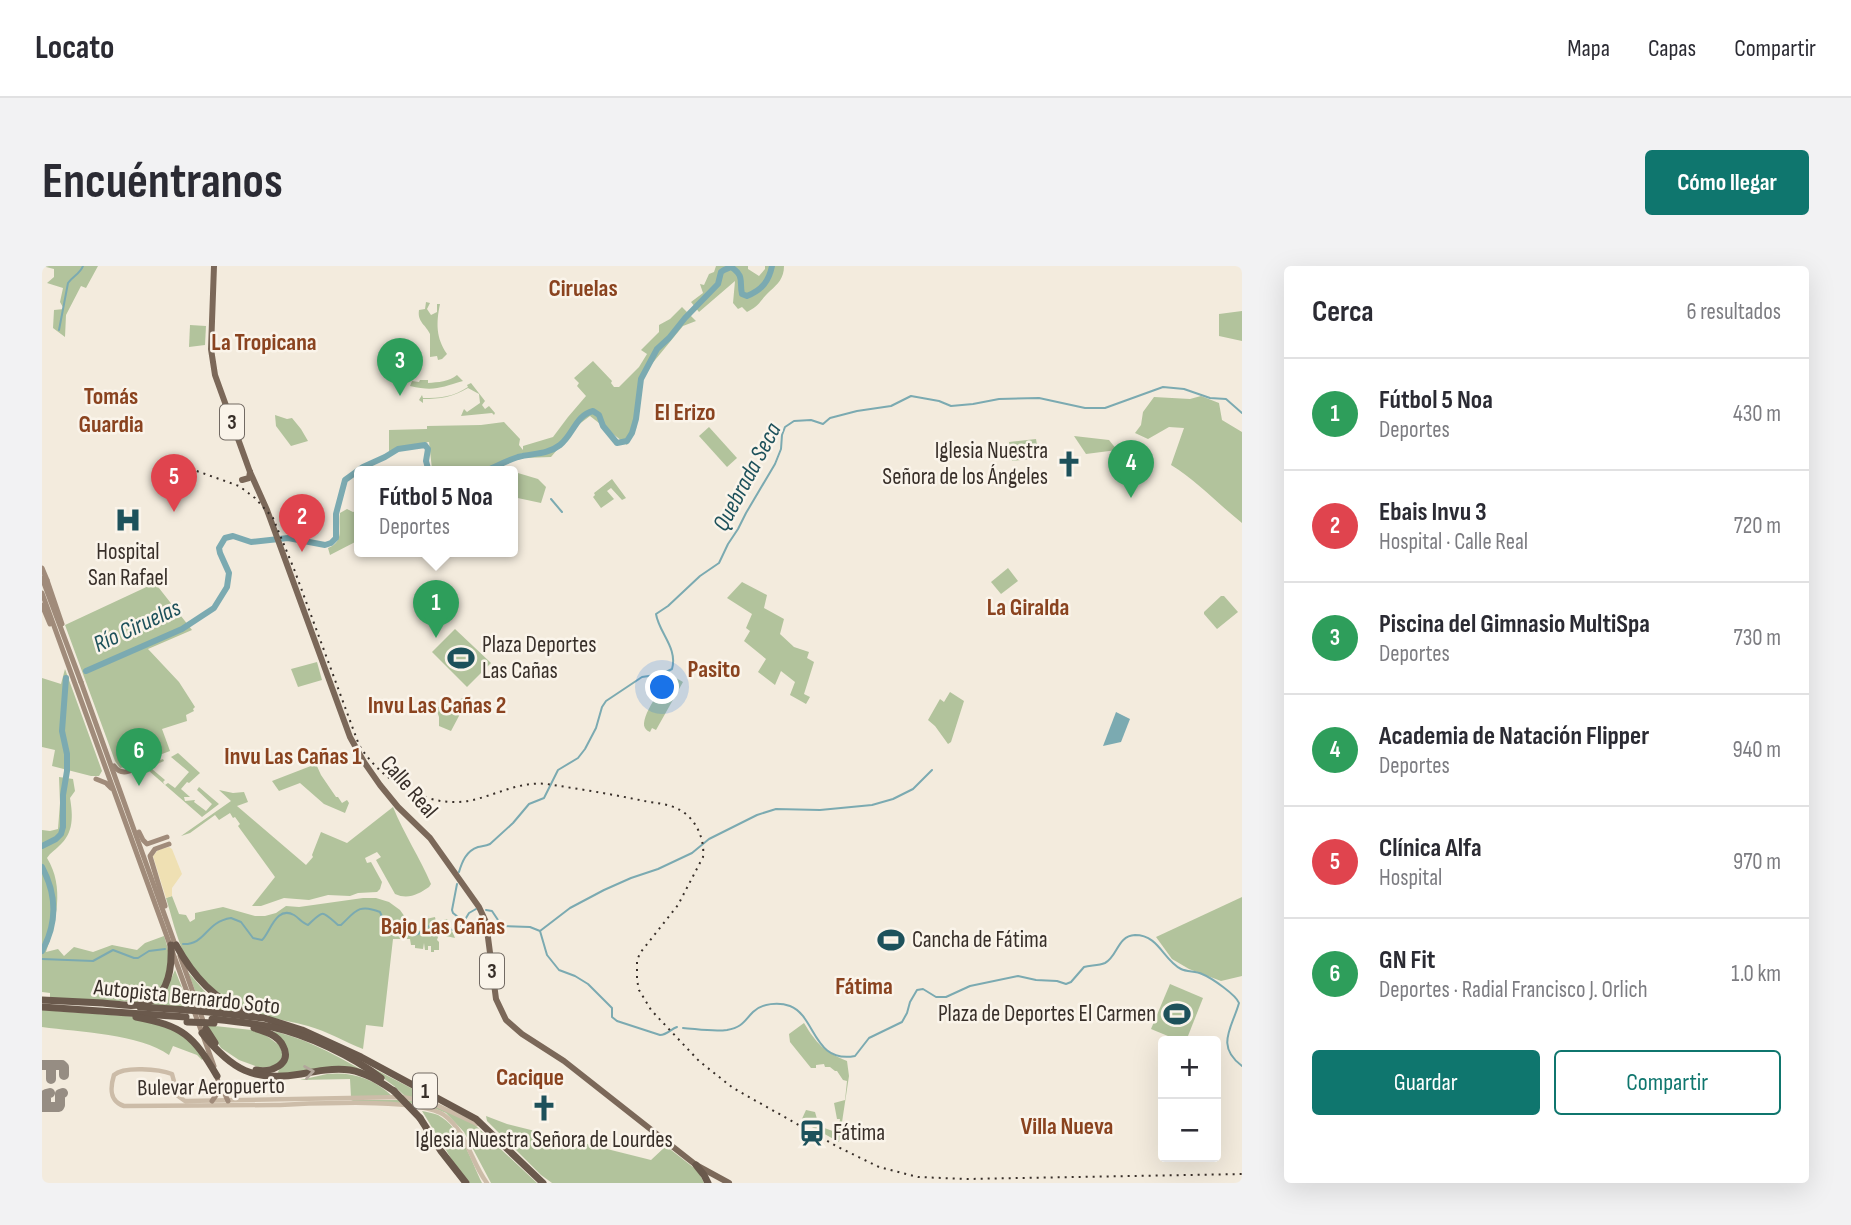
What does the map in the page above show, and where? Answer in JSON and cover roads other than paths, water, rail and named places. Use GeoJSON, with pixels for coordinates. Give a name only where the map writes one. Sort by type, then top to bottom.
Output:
{"type":"FeatureCollection","features":[{"type":"Feature","properties":{"kind":"highway"},"geometry":{"type":"LineString","coordinates":[[42,1003],[149,1003],[168,980],[172,967],[173,942]]}},
{"type":"Feature","properties":{"kind":"highway"},"geometry":{"type":"LineString","coordinates":[[173,942],[191,970],[209,990],[267,1024]]}},
{"type":"Feature","properties":{"kind":"highway","name":"Autopista Bernardo Soto"},"geometry":{"type":"LineString","coordinates":[[42,1003],[214,1018],[289,1029]]}},
{"type":"Feature","properties":{"kind":"highway","name":"1"},"geometry":{"type":"LineString","coordinates":[[76,1007],[132,1017]]}},
{"type":"Feature","properties":{"kind":"highway","name":"Autopista Bernardo Soto"},"geometry":{"type":"LineString","coordinates":[[132,1017],[187,1016]]}},
{"type":"Feature","properties":{"kind":"highway"},"geometry":{"type":"LineString","coordinates":[[132,1017],[162,1022],[183,1032],[200,1048],[217,1076]]}},
{"type":"Feature","properties":{"kind":"highway","name":"Autopista Bernardo Soto"},"geometry":{"type":"LineString","coordinates":[[214,1018],[253,1028],[267,1024]]}},
{"type":"Feature","properties":{"kind":"highway","name":"Autopista Bernardo Soto"},"geometry":{"type":"LineString","coordinates":[[214,1018],[289,1029]]}},
{"type":"Feature","properties":{"kind":"highway","name":"1"},"geometry":{"type":"LineString","coordinates":[[267,1024],[317,1035],[466,1112],[544,1183]]}},
{"type":"Feature","properties":{"kind":"highway"},"geometry":{"type":"LineString","coordinates":[[204,1031],[219,1048],[241,1064],[264,1072],[276,1069],[285,1058],[283,1045],[270,1034],[253,1028]]}},
{"type":"Feature","properties":{"kind":"highway","name":"1"},"geometry":{"type":"LineString","coordinates":[[289,1029],[382,1078],[419,1118],[466,1183]]}},
{"type":"Feature","properties":{"kind":"highway"},"geometry":{"type":"LineString","coordinates":[[204,1031],[226,1059],[259,1075],[276,1077],[345,1069],[366,1074],[394,1091]]}},
{"type":"Feature","properties":{"kind":"highway"},"geometry":{"type":"LineString","coordinates":[[696,1165],[708,1183]]}},
{"type":"Feature","properties":{"kind":"main road","name":"Calle Real"},"geometry":{"type":"LineString","coordinates":[[214,266],[211,349],[213,366],[350,737],[390,799],[430,838],[484,916],[498,1006],[506,1020],[522,1034],[564,1061],[696,1165],[729,1183]]}},
{"type":"Feature","properties":{"kind":"main road"},"geometry":{"type":"LineString","coordinates":[[242,480],[248,478],[250,472]]}},
{"type":"Feature","properties":{"kind":"main road"},"geometry":{"type":"LineString","coordinates":[[42,568],[107,770],[173,942]]}},
{"type":"Feature","properties":{"kind":"main road"},"geometry":{"type":"LineString","coordinates":[[42,593],[118,782],[217,1076],[228,1101]]}},
{"type":"Feature","properties":{"kind":"main road"},"geometry":{"type":"LineString","coordinates":[[42,605],[61,653],[79,686]]}},
{"type":"Feature","properties":{"kind":"main road"},"geometry":{"type":"LineString","coordinates":[[107,753],[121,772],[142,766]]}},
{"type":"Feature","properties":{"kind":"main road"},"geometry":{"type":"LineString","coordinates":[[107,770],[103,778],[96,779],[106,783],[115,792]]}},
{"type":"Feature","properties":{"kind":"main road"},"geometry":{"type":"LineString","coordinates":[[118,782],[143,840],[150,844],[168,841],[155,849],[150,856],[161,889],[173,942]]}},
{"type":"Feature","properties":{"kind":"main road"},"geometry":{"type":"LineString","coordinates":[[212,1101],[219,1091],[217,1076]]}},
{"type":"Feature","properties":{"kind":"street","name":"Bulevar Aeropuerto"},"geometry":{"type":"LineString","coordinates":[[486,1183],[457,1128],[444,1115],[432,1110],[350,1103],[124,1106],[112,1097],[114,1075],[122,1070],[172,1074],[179,1098],[185,1101],[412,1098],[440,1106],[487,1129]]}},
{"type":"Feature","properties":{"kind":"street"},"geometry":{"type":"LineString","coordinates":[[162,1105],[171,1100],[177,1091]]}},
{"type":"Feature","properties":{"kind":"water"},"geometry":{"type":"Polygon","coordinates":[[[1116,712],[1130,719],[1121,742],[1103,746],[1116,712]]]}},
{"type":"Feature","properties":{"kind":"waterway"},"geometry":{"type":"LineString","coordinates":[[59,330],[68,283],[83,266]]}},
{"type":"Feature","properties":{"kind":"waterway","name":"Río Ciruelas"},"geometry":{"type":"LineString","coordinates":[[497,466],[518,457],[555,448],[564,441],[582,417],[593,411],[599,415],[603,426],[617,443],[627,441],[636,419],[641,379],[657,349],[718,284],[721,272],[731,267],[735,270],[740,276],[742,294],[747,296],[764,284],[772,266]]}},
{"type":"Feature","properties":{"kind":"waterway","name":"Quebrada Seca"},"geometry":{"type":"LineString","coordinates":[[459,872],[470,851],[490,844],[529,804],[544,798],[558,770],[578,758],[585,749],[606,701],[642,677],[662,674],[672,669],[670,647],[656,614],[719,563],[775,464],[785,427],[794,421],[811,420],[823,424],[830,418],[891,406],[911,396],[951,406],[999,399],[1039,398],[1085,408],[1105,408],[1163,387],[1226,399],[1242,413]]}},
{"type":"Feature","properties":{"kind":"waterway","name":"Río Ciruelas"},"geometry":{"type":"LineString","coordinates":[[365,466],[398,449],[425,445],[428,449],[427,466]]}},
{"type":"Feature","properties":{"kind":"waterway","name":"Río Ciruelas"},"geometry":{"type":"LineString","coordinates":[[86,671],[182,629],[214,608],[227,587],[229,573],[219,548],[225,538],[233,536],[251,542],[288,538],[325,545],[331,543],[336,538],[336,514],[345,480],[354,474]]}},
{"type":"Feature","properties":{"kind":"waterway"},"geometry":{"type":"LineString","coordinates":[[551,499],[562,512]]}},
{"type":"Feature","properties":{"kind":"waterway","name":"Río Ciruelas"},"geometry":{"type":"LineString","coordinates":[[42,846],[56,839],[63,827],[67,754],[62,731],[66,678]]}},
{"type":"Feature","properties":{"kind":"waterway"},"geometry":{"type":"LineString","coordinates":[[540,931],[570,908],[604,890],[692,853],[709,839],[757,815],[776,809],[820,810],[872,805],[913,789],[932,770]]}},
{"type":"Feature","properties":{"kind":"waterway","name":"Río Ciruelas"},"geometry":{"type":"LineString","coordinates":[[42,867],[51,888],[54,909],[51,930],[42,951]]}},
{"type":"Feature","properties":{"kind":"waterway","name":"Quebrada Seca"},"geometry":{"type":"LineString","coordinates":[[457,884],[452,910],[463,921]]}},
{"type":"Feature","properties":{"kind":"waterway"},"geometry":{"type":"LineString","coordinates":[[183,944],[197,941],[216,924],[231,918],[241,922],[253,938],[262,940],[274,921],[283,914],[294,915],[308,925],[323,914],[341,925],[358,910],[367,908],[380,912],[385,930],[412,935],[432,924],[452,930],[460,928],[469,913],[476,909]]}},
{"type":"Feature","properties":{"kind":"waterway"},"geometry":{"type":"LineString","coordinates":[[486,910],[492,911],[502,926],[530,927],[540,931],[547,955],[559,970],[588,984],[612,1008],[612,1017],[617,1021],[660,1035],[677,1027]]}},
{"type":"Feature","properties":{"kind":"waterway"},"geometry":{"type":"LineString","coordinates":[[683,1028],[711,1031],[732,1029],[761,1007],[771,1004],[786,1005],[799,1011],[816,1038],[831,1053],[841,1057],[855,1056],[869,1038],[902,1022],[917,990],[923,989],[936,997],[946,997],[970,986],[1018,976],[1066,984],[1084,967],[1105,963],[1113,956],[1121,942],[1135,935],[1150,939],[1175,965],[1206,976],[1237,1000],[1239,1003],[1227,1044],[1234,1059],[1242,1066]]}},
{"type":"Feature","properties":{"kind":"waterway"},"geometry":{"type":"LineString","coordinates":[[42,959],[93,961],[113,950],[138,958],[149,951],[165,949]]}},
{"type":"Feature","properties":{"kind":"waterway"},"geometry":{"type":"LineString","coordinates":[[470,1145],[479,1144]]}},
{"type":"Feature","properties":{"kind":"waterway"},"geometry":{"type":"LineString","coordinates":[[450,1148],[464,1146]]}},
{"type":"Feature","properties":{"kind":"railway"},"geometry":{"type":"LineString","coordinates":[[177,464],[239,486],[255,498],[273,518],[359,745],[380,771],[394,781],[424,797],[456,802],[473,800],[519,786],[547,784],[667,805],[680,810],[691,819],[701,837],[703,857],[678,905],[640,953],[637,980],[639,990],[651,1010],[699,1061],[733,1088],[879,1167],[918,1177],[967,1179],[1242,1174]]}},
{"type":"Feature","properties":{"kind":"place","name":"Piscina del Gimnasio MultiSpa"},"geometry":{"type":"Point","coordinates":[400,396]}},
{"type":"Feature","properties":{"kind":"place","name":"Iglesia Nuestra Señora de los Ángeles"},"geometry":{"type":"Point","coordinates":[1069,464]}},
{"type":"Feature","properties":{"kind":"place","name":"Academia de Natación Flipper"},"geometry":{"type":"Point","coordinates":[1131,498]}},
{"type":"Feature","properties":{"kind":"place","name":"Clínica Alfa"},"geometry":{"type":"Point","coordinates":[174,512]}},
{"type":"Feature","properties":{"kind":"place","name":"Hospital San Rafael"},"geometry":{"type":"Point","coordinates":[128,520]}},
{"type":"Feature","properties":{"kind":"place","name":"Ebais Invu 3"},"geometry":{"type":"Point","coordinates":[302,552]}},
{"type":"Feature","properties":{"kind":"place","name":"Fútbol 5 Noa"},"geometry":{"type":"Point","coordinates":[436,638]}},
{"type":"Feature","properties":{"kind":"place","name":"Plaza Deportes Las Cañas"},"geometry":{"type":"Point","coordinates":[461,658]}},
{"type":"Feature","properties":{"kind":"place","name":"GN Fit"},"geometry":{"type":"Point","coordinates":[139,786]}},
{"type":"Feature","properties":{"kind":"place","name":"Cancha de Fátima"},"geometry":{"type":"Point","coordinates":[891,940]}},
{"type":"Feature","properties":{"kind":"place","name":"Plaza de Deportes El Carmen"},"geometry":{"type":"Point","coordinates":[1177,1014]}},
{"type":"Feature","properties":{"kind":"place","name":"Iglesia Nuestra Señora de Lourdes"},"geometry":{"type":"Point","coordinates":[544,1108]}},
{"type":"Feature","properties":{"kind":"place","name":"Fátima"},"geometry":{"type":"Point","coordinates":[812,1133]}},
{"type":"Feature","properties":{"kind":"district","name":"Ciruelas"},"geometry":{"type":"Point","coordinates":[583,288]}},
{"type":"Feature","properties":{"kind":"district","name":"La Tropicana"},"geometry":{"type":"Point","coordinates":[264,342]}},
{"type":"Feature","properties":{"kind":"district","name":"Tomás Guardia"},"geometry":{"type":"Point","coordinates":[111,410]}},
{"type":"Feature","properties":{"kind":"district","name":"El Erizo"},"geometry":{"type":"Point","coordinates":[685,412]}},
{"type":"Feature","properties":{"kind":"district","name":"La Giralda"},"geometry":{"type":"Point","coordinates":[1028,607]}},
{"type":"Feature","properties":{"kind":"district","name":"Pasito"},"geometry":{"type":"Point","coordinates":[714,669]}},
{"type":"Feature","properties":{"kind":"district","name":"Invu Las Cañas 2"},"geometry":{"type":"Point","coordinates":[437,705]}},
{"type":"Feature","properties":{"kind":"district","name":"Invu Las Cañas 1"},"geometry":{"type":"Point","coordinates":[293,756]}},
{"type":"Feature","properties":{"kind":"district","name":"Bajo Las Cañas"},"geometry":{"type":"Point","coordinates":[443,926]}},
{"type":"Feature","properties":{"kind":"district","name":"Fátima"},"geometry":{"type":"Point","coordinates":[864,986]}},
{"type":"Feature","properties":{"kind":"district","name":"Cacique"},"geometry":{"type":"Point","coordinates":[530,1077]}},
{"type":"Feature","properties":{"kind":"district","name":"Villa Nueva"},"geometry":{"type":"Point","coordinates":[1067,1126]}}]}
